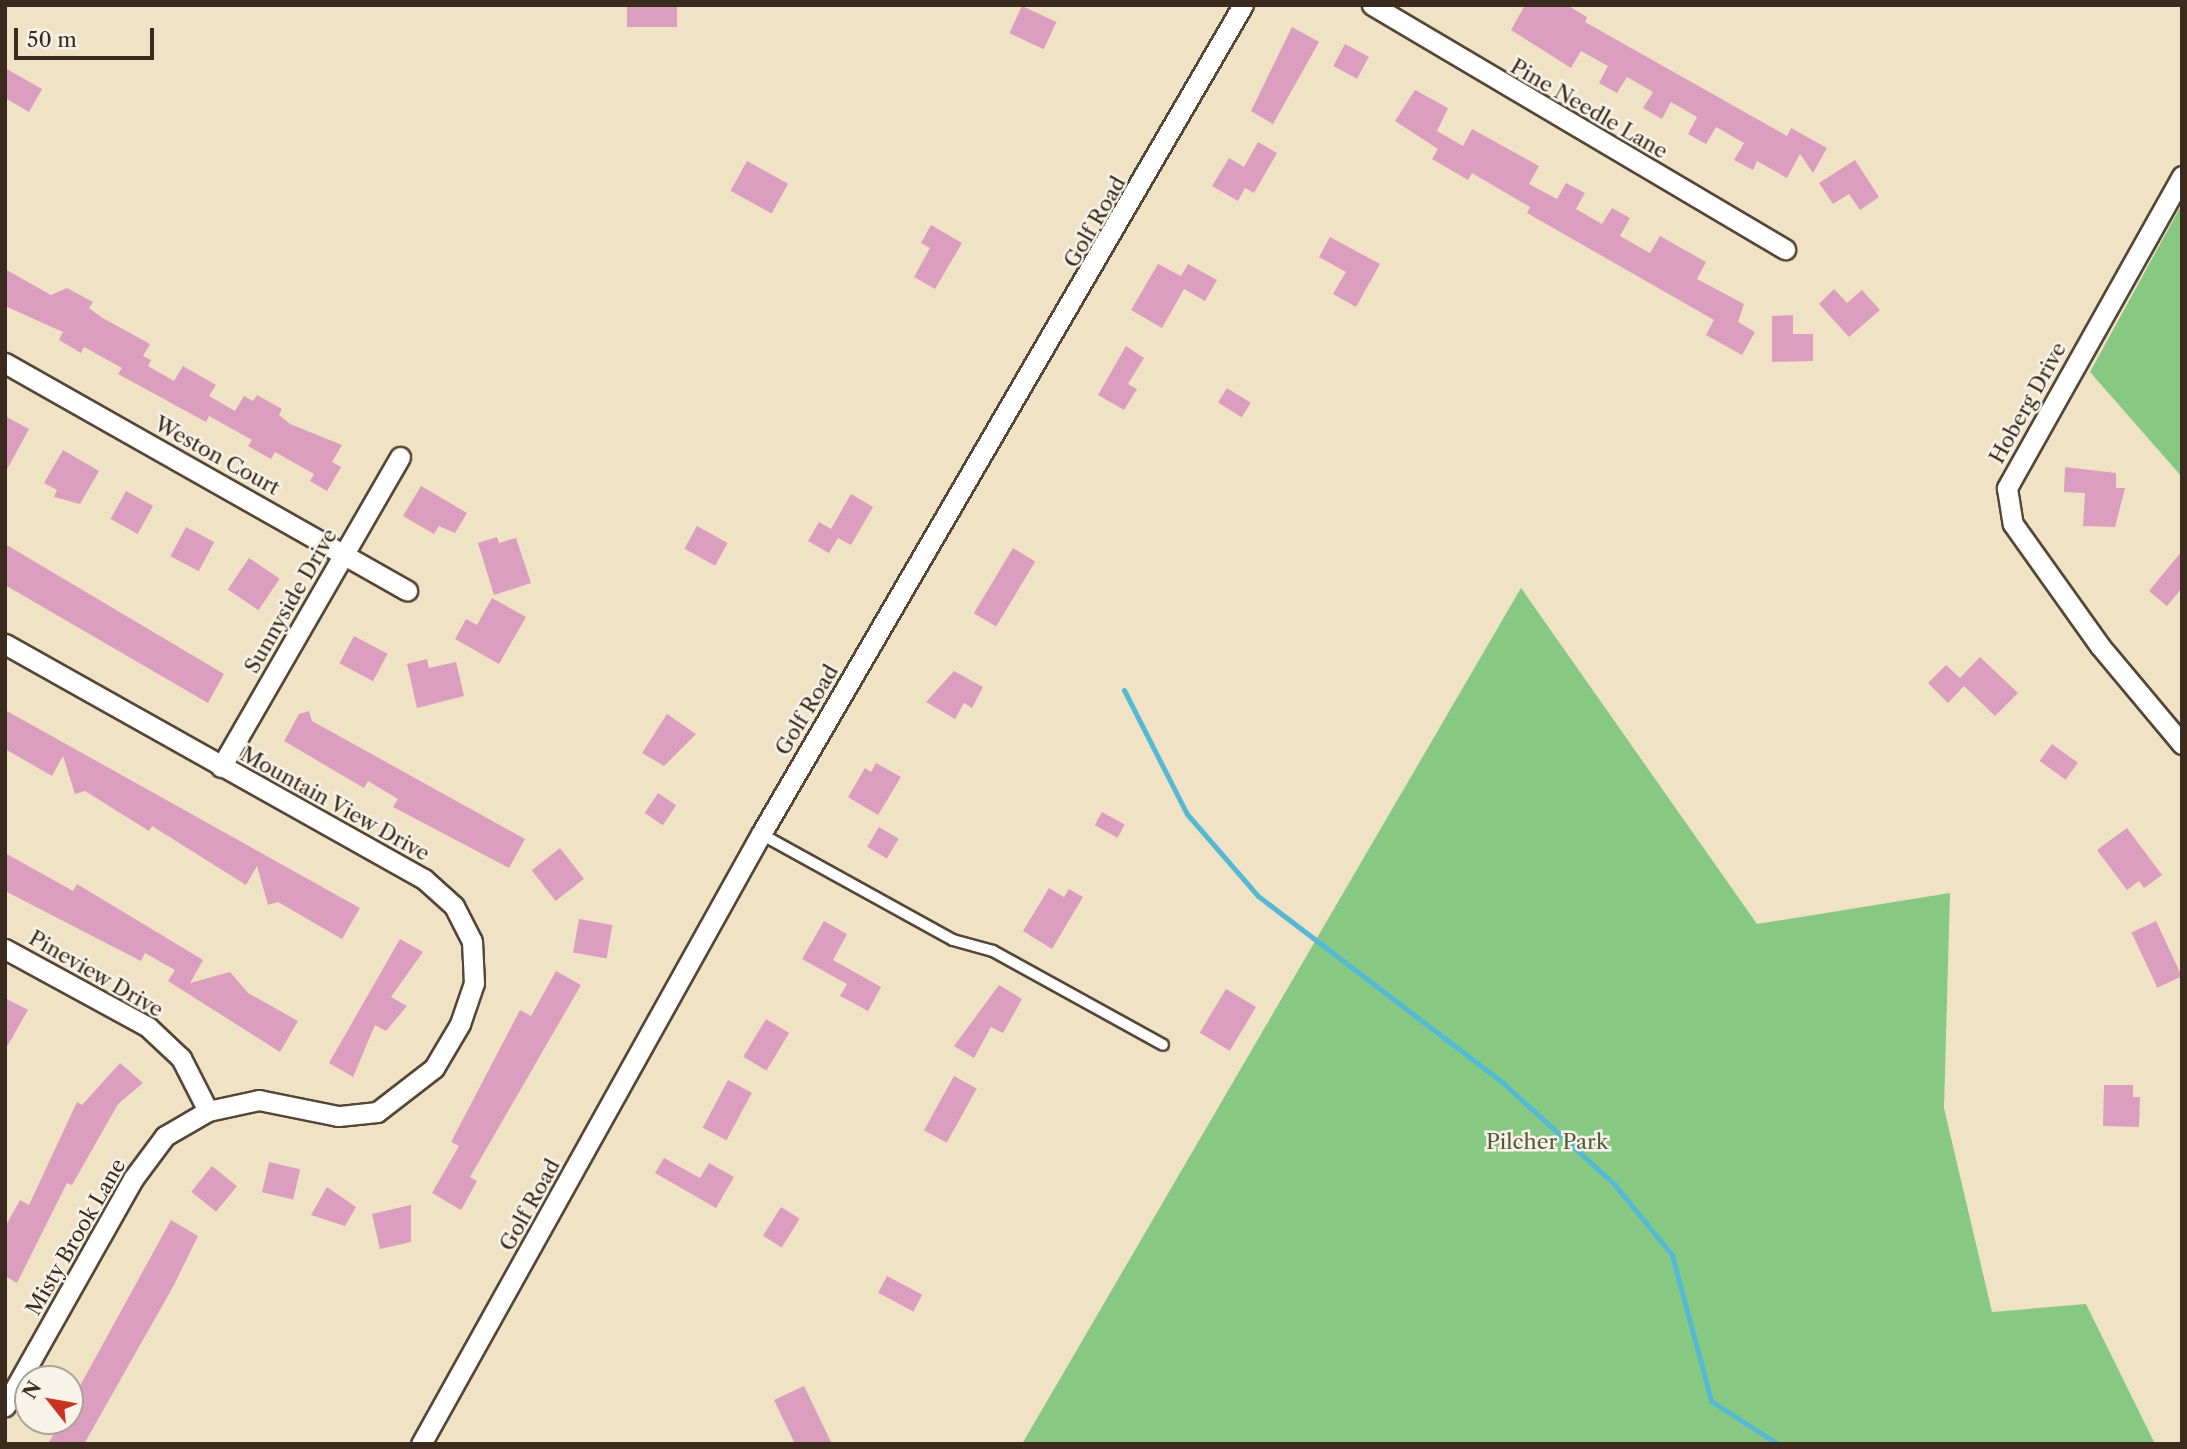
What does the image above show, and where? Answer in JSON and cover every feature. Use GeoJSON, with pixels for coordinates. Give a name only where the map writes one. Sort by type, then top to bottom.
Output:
{"type":"FeatureCollection","features":[{"type":"Feature","properties":{"kind":"street","name":"Golf Road"},"geometry":{"type":"LineString","coordinates":[[422,1444],[761,834],[1243,5]]}},
{"type":"Feature","properties":{"kind":"street","name":"Pine Needle Lane"},"geometry":{"type":"LineString","coordinates":[[1372,5],[1785,249]]}},
{"type":"Feature","properties":{"kind":"street","name":"Hoberg Drive"},"geometry":{"type":"LineString","coordinates":[[2182,176],[2007,488],[2012,524],[2100,646],[2182,744]]}},
{"type":"Feature","properties":{"kind":"street","name":"Weston Court"},"geometry":{"type":"LineString","coordinates":[[5,363],[407,590]]}},
{"type":"Feature","properties":{"kind":"street","name":"Sunnyside Drive"},"geometry":{"type":"LineString","coordinates":[[221,767],[400,457]]}},
{"type":"Feature","properties":{"kind":"street","name":"Mountain View Drive"},"geometry":{"type":"LineString","coordinates":[[5,644],[424,880],[454,906],[472,941],[474,983],[460,1024],[434,1069],[377,1112],[338,1116],[259,1100],[208,1111]]}},
{"type":"Feature","properties":{"kind":"street","name":"Pineview Drive"},"geometry":{"type":"LineString","coordinates":[[5,949],[148,1027],[181,1058],[208,1111]]}},
{"type":"Feature","properties":{"kind":"street","name":"Misty Brook Lane"},"geometry":{"type":"LineString","coordinates":[[5,1406],[133,1179],[165,1136],[208,1111]]}},
{"type":"Feature","properties":{"kind":"lane"},"geometry":{"type":"LineString","coordinates":[[761,834],[953,940],[993,951],[1163,1045]]}},
{"type":"Feature","properties":{"kind":"green space"},"geometry":{"type":"Polygon","coordinates":[[[2182,204],[2182,477],[2090,372],[2182,204]]]}},
{"type":"Feature","properties":{"kind":"green space","name":"Pilcher Park"},"geometry":{"type":"Polygon","coordinates":[[[1521,588],[1757,924],[1950,893],[1944,1108],[1992,1312],[2086,1304],[2155,1444],[1022,1444],[1521,588]]]}},
{"type":"Feature","properties":{"kind":"building"},"geometry":{"type":"Polygon","coordinates":[[[627,5],[677,5],[677,27],[627,27],[627,5]]]}},
{"type":"Feature","properties":{"kind":"building"},"geometry":{"type":"Polygon","coordinates":[[[1525,5],[1567,5],[1587,17],[1585,22],[1787,136],[1791,128],[1827,148],[1813,173],[1800,154],[1787,178],[1757,161],[1753,170],[1734,160],[1744,143],[1716,127],[1706,144],[1688,134],[1697,117],[1671,102],[1662,119],[1643,108],[1653,92],[1627,77],[1617,93],[1599,83],[1608,66],[1581,51],[1571,68],[1511,30],[1525,5]]]}},
{"type":"Feature","properties":{"kind":"building"},"geometry":{"type":"Polygon","coordinates":[[[1022,6],[1056,22],[1044,49],[1009,33],[1022,6]]]}},
{"type":"Feature","properties":{"kind":"building"},"geometry":{"type":"Polygon","coordinates":[[[1292,27],[1319,42],[1273,124],[1251,111],[1292,27]]]}},
{"type":"Feature","properties":{"kind":"building"},"geometry":{"type":"Polygon","coordinates":[[[1345,44],[1369,57],[1357,79],[1333,66],[1345,44]]]}},
{"type":"Feature","properties":{"kind":"building"},"geometry":{"type":"Polygon","coordinates":[[[5,68],[42,89],[29,112],[5,98],[5,68]]]}},
{"type":"Feature","properties":{"kind":"building"},"geometry":{"type":"Polygon","coordinates":[[[1415,90],[1448,108],[1437,131],[1463,146],[1472,129],[1539,166],[1529,184],[1557,199],[1566,183],[1585,193],[1576,209],[1602,224],[1612,208],[1630,218],[1620,236],[1650,253],[1660,236],[1706,262],[1697,279],[1744,304],[1738,322],[1755,332],[1742,355],[1706,335],[1714,320],[1527,213],[1530,207],[1472,173],[1468,180],[1432,159],[1438,149],[1395,121],[1415,90]]]}},
{"type":"Feature","properties":{"kind":"building"},"geometry":{"type":"Polygon","coordinates":[[[1258,142],[1277,153],[1254,193],[1245,188],[1238,201],[1212,186],[1229,158],[1244,167],[1258,142]]]}},
{"type":"Feature","properties":{"kind":"building"},"geometry":{"type":"Polygon","coordinates":[[[1855,160],[1879,197],[1860,210],[1849,194],[1833,204],[1819,183],[1855,160]]]}},
{"type":"Feature","properties":{"kind":"building"},"geometry":{"type":"Polygon","coordinates":[[[747,161],[788,184],[772,214],[731,191],[747,161]]]}},
{"type":"Feature","properties":{"kind":"building"},"geometry":{"type":"Polygon","coordinates":[[[931,225],[962,243],[935,289],[914,277],[930,248],[921,243],[931,225]]]}},
{"type":"Feature","properties":{"kind":"building"},"geometry":{"type":"Polygon","coordinates":[[[1330,237],[1380,264],[1356,307],[1333,294],[1346,272],[1319,257],[1330,237]]]}},
{"type":"Feature","properties":{"kind":"building"},"geometry":{"type":"Polygon","coordinates":[[[1158,264],[1181,276],[1188,264],[1217,280],[1205,301],[1184,289],[1162,328],[1131,310],[1158,264]]]}},
{"type":"Feature","properties":{"kind":"building"},"geometry":{"type":"Polygon","coordinates":[[[5,269],[51,295],[67,288],[93,302],[89,308],[101,317],[150,344],[143,356],[151,360],[148,366],[174,381],[183,366],[216,385],[209,396],[235,411],[244,396],[253,401],[257,395],[282,409],[279,415],[290,424],[342,445],[332,462],[341,467],[327,491],[310,481],[314,474],[275,452],[271,459],[248,446],[252,440],[209,416],[206,422],[118,374],[122,368],[84,347],[81,353],[59,340],[63,332],[5,306],[5,269]]]}},
{"type":"Feature","properties":{"kind":"building"},"geometry":{"type":"Polygon","coordinates":[[[1834,289],[1847,303],[1862,290],[1880,310],[1849,337],[1819,304],[1834,289]]]}},
{"type":"Feature","properties":{"kind":"building"},"geometry":{"type":"Polygon","coordinates":[[[1793,315],[1793,334],[1813,334],[1813,361],[1772,362],[1772,316],[1793,315]]]}},
{"type":"Feature","properties":{"kind":"building"},"geometry":{"type":"Polygon","coordinates":[[[1126,346],[1144,358],[1128,384],[1137,389],[1124,410],[1098,395],[1126,346]]]}},
{"type":"Feature","properties":{"kind":"building"},"geometry":{"type":"Polygon","coordinates":[[[1227,388],[1251,403],[1242,417],[1218,402],[1227,388]]]}},
{"type":"Feature","properties":{"kind":"building"},"geometry":{"type":"Polygon","coordinates":[[[5,416],[29,429],[5,473],[5,416]]]}},
{"type":"Feature","properties":{"kind":"building"},"geometry":{"type":"Polygon","coordinates":[[[63,450],[99,471],[80,504],[54,497],[57,490],[44,483],[63,450]]]}},
{"type":"Feature","properties":{"kind":"building"},"geometry":{"type":"Polygon","coordinates":[[[2065,467],[2116,473],[2116,488],[2125,488],[2115,527],[2083,526],[2085,493],[2064,492],[2065,467]]]}},
{"type":"Feature","properties":{"kind":"building"},"geometry":{"type":"Polygon","coordinates":[[[421,486],[467,513],[455,533],[439,526],[434,534],[403,516],[421,486]]]}},
{"type":"Feature","properties":{"kind":"building"},"geometry":{"type":"Polygon","coordinates":[[[126,491],[153,506],[138,534],[110,519],[126,491]]]}},
{"type":"Feature","properties":{"kind":"building"},"geometry":{"type":"Polygon","coordinates":[[[851,494],[873,507],[851,545],[838,538],[829,553],[808,541],[819,522],[831,529],[851,494]]]}},
{"type":"Feature","properties":{"kind":"building"},"geometry":{"type":"Polygon","coordinates":[[[697,526],[728,543],[715,566],[684,549],[697,526]]]}},
{"type":"Feature","properties":{"kind":"building"},"geometry":{"type":"Polygon","coordinates":[[[186,527],[214,542],[199,571],[171,556],[186,527]]]}},
{"type":"Feature","properties":{"kind":"building"},"geometry":{"type":"Polygon","coordinates":[[[497,537],[499,543],[516,538],[531,583],[494,595],[478,543],[497,537]]]}},
{"type":"Feature","properties":{"kind":"building"},"geometry":{"type":"Polygon","coordinates":[[[5,544],[224,674],[208,703],[5,585],[5,544]]]}},
{"type":"Feature","properties":{"kind":"building"},"geometry":{"type":"Polygon","coordinates":[[[1013,548],[1035,561],[996,627],[974,613],[1013,548]]]}},
{"type":"Feature","properties":{"kind":"building"},"geometry":{"type":"Polygon","coordinates":[[[2182,551],[2182,588],[2167,606],[2149,591],[2182,551]]]}},
{"type":"Feature","properties":{"kind":"building"},"geometry":{"type":"Polygon","coordinates":[[[249,558],[280,579],[258,610],[228,590],[249,558]]]}},
{"type":"Feature","properties":{"kind":"building"},"geometry":{"type":"Polygon","coordinates":[[[492,598],[526,617],[499,664],[455,639],[466,619],[477,625],[492,598]]]}},
{"type":"Feature","properties":{"kind":"building"},"geometry":{"type":"Polygon","coordinates":[[[354,636],[388,654],[373,681],[339,663],[354,636]]]}},
{"type":"Feature","properties":{"kind":"building"},"geometry":{"type":"Polygon","coordinates":[[[1980,657],[2018,693],[1995,716],[1964,686],[1948,703],[1928,683],[1946,665],[1960,678],[1980,657]]]}},
{"type":"Feature","properties":{"kind":"building"},"geometry":{"type":"Polygon","coordinates":[[[427,659],[429,668],[456,662],[464,696],[417,708],[407,664],[427,659]]]}},
{"type":"Feature","properties":{"kind":"building"},"geometry":{"type":"Polygon","coordinates":[[[954,671],[983,687],[972,708],[964,703],[955,719],[926,702],[954,671]]]}},
{"type":"Feature","properties":{"kind":"building"},"geometry":{"type":"Polygon","coordinates":[[[5,710],[360,908],[342,939],[278,902],[268,905],[257,866],[246,885],[152,826],[149,831],[85,791],[75,794],[63,756],[52,776],[5,749],[5,710]]]}},
{"type":"Feature","properties":{"kind":"building"},"geometry":{"type":"Polygon","coordinates":[[[309,711],[312,721],[525,839],[509,868],[393,807],[398,799],[368,781],[364,788],[284,741],[299,714],[309,711]]]}},
{"type":"Feature","properties":{"kind":"building"},"geometry":{"type":"Polygon","coordinates":[[[667,714],[696,734],[664,766],[642,753],[667,714]]]}},
{"type":"Feature","properties":{"kind":"building"},"geometry":{"type":"Polygon","coordinates":[[[2052,744],[2078,763],[2066,780],[2040,761],[2052,744]]]}},
{"type":"Feature","properties":{"kind":"building"},"geometry":{"type":"Polygon","coordinates":[[[876,763],[901,777],[878,815],[848,797],[865,768],[871,772],[876,763]]]}},
{"type":"Feature","properties":{"kind":"building"},"geometry":{"type":"Polygon","coordinates":[[[658,793],[676,805],[663,825],[645,813],[658,793]]]}},
{"type":"Feature","properties":{"kind":"building"},"geometry":{"type":"Polygon","coordinates":[[[1102,812],[1125,825],[1117,838],[1095,825],[1102,812]]]}},
{"type":"Feature","properties":{"kind":"building"},"geometry":{"type":"Polygon","coordinates":[[[879,827],[899,839],[887,859],[867,847],[879,827]]]}},
{"type":"Feature","properties":{"kind":"building"},"geometry":{"type":"Polygon","coordinates":[[[2127,828],[2162,875],[2144,888],[2139,881],[2127,890],[2097,850],[2127,828]]]}},
{"type":"Feature","properties":{"kind":"building"},"geometry":{"type":"Polygon","coordinates":[[[560,848],[584,879],[556,901],[532,870],[560,848]]]}},
{"type":"Feature","properties":{"kind":"building"},"geometry":{"type":"Polygon","coordinates":[[[5,853],[73,891],[77,884],[203,960],[190,983],[230,972],[248,993],[298,1021],[280,1052],[168,981],[175,970],[145,953],[141,961],[5,891],[5,853]]]}},
{"type":"Feature","properties":{"kind":"building"},"geometry":{"type":"Polygon","coordinates":[[[1049,888],[1064,897],[1069,889],[1083,897],[1052,949],[1023,931],[1049,888]]]}},
{"type":"Feature","properties":{"kind":"building"},"geometry":{"type":"Polygon","coordinates":[[[579,919],[612,925],[607,958],[573,952],[579,919]]]}},
{"type":"Feature","properties":{"kind":"building"},"geometry":{"type":"Polygon","coordinates":[[[824,921],[847,934],[833,960],[881,987],[868,1011],[840,996],[847,984],[802,959],[824,921]]]}},
{"type":"Feature","properties":{"kind":"building"},"geometry":{"type":"Polygon","coordinates":[[[2156,921],[2182,976],[2157,988],[2132,932],[2156,921]]]}},
{"type":"Feature","properties":{"kind":"building"},"geometry":{"type":"Polygon","coordinates":[[[400,939],[423,952],[391,997],[407,1006],[386,1031],[375,1025],[353,1077],[329,1063],[400,939]]]}},
{"type":"Feature","properties":{"kind":"building"},"geometry":{"type":"Polygon","coordinates":[[[556,971],[581,985],[470,1177],[477,1181],[461,1210],[432,1193],[459,1146],[451,1142],[520,1010],[531,1016],[556,971]]]}},
{"type":"Feature","properties":{"kind":"building"},"geometry":{"type":"Polygon","coordinates":[[[999,985],[1022,999],[1003,1033],[991,1027],[974,1058],[954,1046],[999,985]]]}},
{"type":"Feature","properties":{"kind":"building"},"geometry":{"type":"Polygon","coordinates":[[[1226,989],[1256,1007],[1230,1051],[1200,1033],[1226,989]]]}},
{"type":"Feature","properties":{"kind":"building"},"geometry":{"type":"Polygon","coordinates":[[[5,998],[28,1010],[5,1050],[5,998]]]}},
{"type":"Feature","properties":{"kind":"building"},"geometry":{"type":"Polygon","coordinates":[[[766,1019],[789,1033],[766,1071],[743,1057],[766,1019]]]}},
{"type":"Feature","properties":{"kind":"building"},"geometry":{"type":"Polygon","coordinates":[[[120,1063],[143,1083],[118,1104],[72,1185],[67,1183],[17,1283],[5,1276],[5,1227],[20,1200],[29,1205],[77,1102],[82,1105],[120,1063]]]}},
{"type":"Feature","properties":{"kind":"building"},"geometry":{"type":"Polygon","coordinates":[[[954,1076],[977,1089],[947,1143],[924,1130],[954,1076]]]}},
{"type":"Feature","properties":{"kind":"building"},"geometry":{"type":"Polygon","coordinates":[[[728,1080],[752,1093],[726,1140],[703,1128],[728,1080]]]}},
{"type":"Feature","properties":{"kind":"building"},"geometry":{"type":"Polygon","coordinates":[[[2104,1085],[2133,1085],[2133,1097],[2140,1097],[2139,1127],[2103,1126],[2104,1085]]]}},
{"type":"Feature","properties":{"kind":"building"},"geometry":{"type":"Polygon","coordinates":[[[664,1158],[700,1178],[709,1163],[734,1177],[716,1208],[655,1173],[664,1158]]]}},
{"type":"Feature","properties":{"kind":"building"},"geometry":{"type":"Polygon","coordinates":[[[269,1162],[300,1169],[293,1199],[262,1192],[269,1162]]]}},
{"type":"Feature","properties":{"kind":"building"},"geometry":{"type":"Polygon","coordinates":[[[212,1166],[237,1186],[216,1212],[191,1192],[212,1166]]]}},
{"type":"Feature","properties":{"kind":"building"},"geometry":{"type":"Polygon","coordinates":[[[327,1187],[356,1207],[345,1226],[311,1215],[327,1187]]]}},
{"type":"Feature","properties":{"kind":"building"},"geometry":{"type":"Polygon","coordinates":[[[411,1205],[411,1242],[380,1249],[372,1214],[411,1205]]]}},
{"type":"Feature","properties":{"kind":"building"},"geometry":{"type":"Polygon","coordinates":[[[781,1207],[800,1219],[782,1247],[763,1236],[781,1207]]]}},
{"type":"Feature","properties":{"kind":"building"},"geometry":{"type":"Polygon","coordinates":[[[171,1220],[198,1236],[174,1285],[84,1444],[48,1444],[53,1435],[84,1435],[84,1378],[171,1220]]]}},
{"type":"Feature","properties":{"kind":"building"},"geometry":{"type":"Polygon","coordinates":[[[887,1276],[922,1295],[913,1312],[878,1293],[887,1276]]]}},
{"type":"Feature","properties":{"kind":"building"},"geometry":{"type":"Polygon","coordinates":[[[804,1386],[832,1444],[795,1444],[774,1400],[804,1386]]]}},
{"type":"Feature","properties":{"kind":"waterway"},"geometry":{"type":"LineString","coordinates":[[1124,690],[1187,814],[1258,896],[1502,1082],[1615,1185],[1672,1255],[1711,1401],[1778,1444]]}}]}
